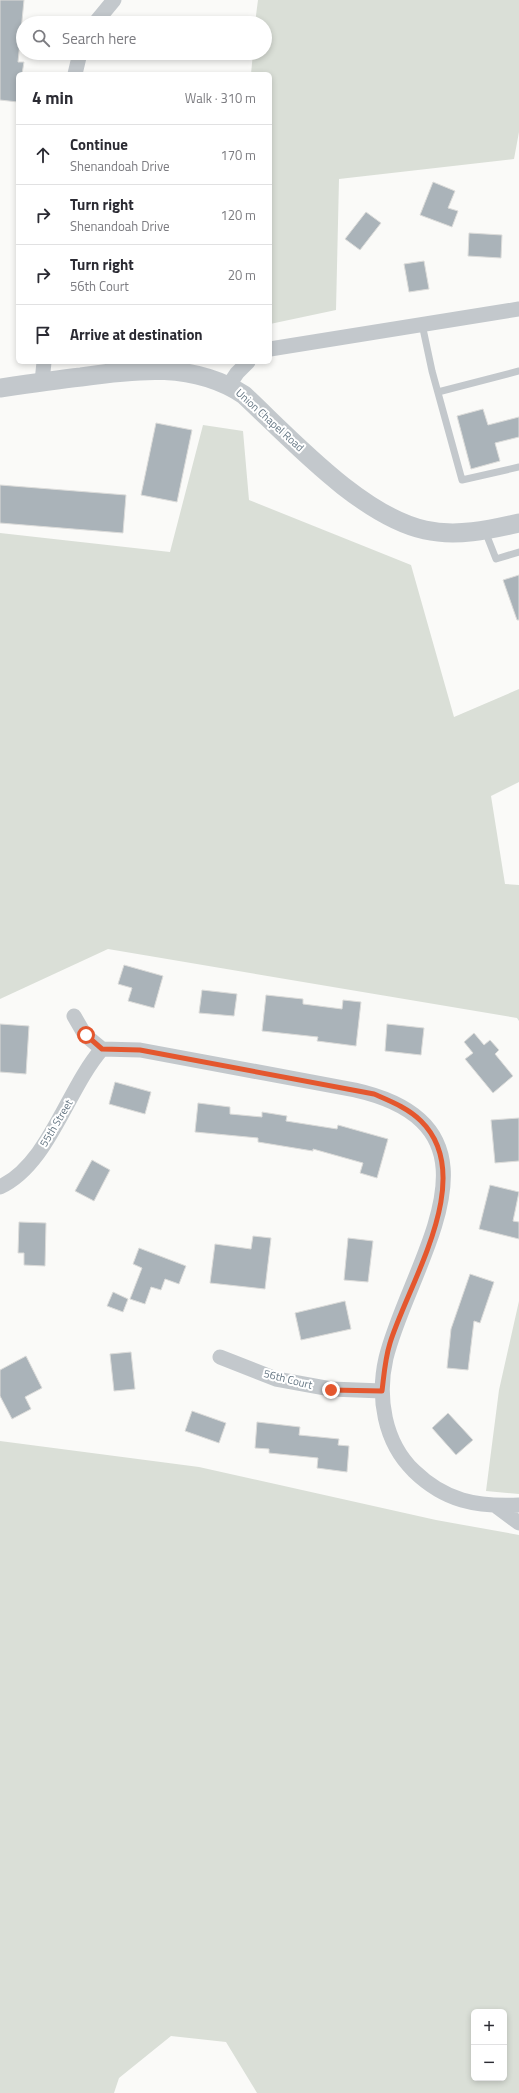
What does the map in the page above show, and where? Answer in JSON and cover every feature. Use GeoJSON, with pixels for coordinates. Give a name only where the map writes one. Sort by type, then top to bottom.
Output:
{"type":"FeatureCollection","features":[{"type":"Feature","properties":{"kind":"street"},"geometry":{"type":"LineString","coordinates":[[101,16],[114,0]]}},
{"type":"Feature","properties":{"kind":"street"},"geometry":{"type":"LineString","coordinates":[[76,72],[79,60]]}},
{"type":"Feature","properties":{"kind":"street"},"geometry":{"type":"LineString","coordinates":[[272,349],[519,308]]}},
{"type":"Feature","properties":{"kind":"street"},"geometry":{"type":"LineString","coordinates":[[42,382],[44,364]]}},
{"type":"Feature","properties":{"kind":"street"},"geometry":{"type":"LineString","coordinates":[[230,385],[237,373],[246,364]]}},
{"type":"Feature","properties":{"kind":"street","name":"Union Chapel Road"},"geometry":{"type":"LineString","coordinates":[[0,388],[124,370],[159,369],[197,374],[230,385],[244,394],[352,492],[376,510],[404,524],[426,530],[449,532],[485,530],[519,523]]}},
{"type":"Feature","properties":{"kind":"street"},"geometry":{"type":"LineString","coordinates":[[74,1016],[86,1035],[102,1049],[140,1050],[374,1094],[407,1110],[421,1121],[432,1136],[440,1152],[444,1170],[444,1187],[441,1205],[424,1256],[391,1342],[386,1360],[382,1391],[384,1416],[389,1434],[398,1451],[409,1466],[439,1491],[463,1501],[496,1506],[519,1505]]}},
{"type":"Feature","properties":{"kind":"street","name":"55th Street"},"geometry":{"type":"LineString","coordinates":[[0,1187],[22,1172],[45,1143],[90,1063],[102,1049]]}},
{"type":"Feature","properties":{"kind":"street","name":"56th Court"},"geometry":{"type":"LineString","coordinates":[[220,1357],[276,1379],[331,1390],[382,1391]]}},
{"type":"Feature","properties":{"kind":"street"},"geometry":{"type":"LineString","coordinates":[[496,1506],[519,1523]]}},
{"type":"Feature","properties":{"kind":"lane"},"geometry":{"type":"LineString","coordinates":[[422,324],[438,392],[462,480],[519,467]]}},
{"type":"Feature","properties":{"kind":"lane"},"geometry":{"type":"LineString","coordinates":[[438,392],[519,371]]}},
{"type":"Feature","properties":{"kind":"lane"},"geometry":{"type":"LineString","coordinates":[[485,530],[496,559],[519,552]]}},
{"type":"Feature","properties":{"kind":"shaded area"},"geometry":{"type":"Polygon","coordinates":[[[258,0],[519,0],[519,132],[514,159],[339,179],[336,310],[272,324],[272,72],[251,72],[252,60],[272,60],[272,16],[256,16],[258,0]]]}},
{"type":"Feature","properties":{"kind":"shaded area"},"geometry":{"type":"Polygon","coordinates":[[[203,425],[243,431],[249,500],[411,565],[454,717],[519,689],[519,782],[491,796],[505,884],[519,885],[519,1021],[517,1018],[108,949],[0,999],[0,533],[170,552],[203,425]]]}},
{"type":"Feature","properties":{"kind":"shaded area"},"geometry":{"type":"Polygon","coordinates":[[[519,1301],[519,1494],[486,1491],[499,1390],[519,1301]]]}},
{"type":"Feature","properties":{"kind":"shaded area"},"geometry":{"type":"Polygon","coordinates":[[[0,1441],[199,1467],[436,1520],[519,1535],[519,2093],[257,2093],[226,2042],[171,2036],[119,2078],[114,2093],[0,2093],[0,1441]]]}},
{"type":"Feature","properties":{"kind":"building"},"geometry":{"type":"Polygon","coordinates":[[[0,0],[24,0],[22,16],[16,16],[16,60],[18,60],[18,62],[24,62],[22,72],[16,72],[16,102],[0,100],[0,0]]]}},
{"type":"Feature","properties":{"kind":"building"},"geometry":{"type":"Polygon","coordinates":[[[433,182],[455,191],[448,208],[458,211],[452,227],[420,215],[433,182]]]}},
{"type":"Feature","properties":{"kind":"building"},"geometry":{"type":"Polygon","coordinates":[[[366,212],[381,223],[360,250],[345,239],[366,212]]]}},
{"type":"Feature","properties":{"kind":"building"},"geometry":{"type":"Polygon","coordinates":[[[469,233],[502,235],[501,258],[468,256],[469,233]]]}},
{"type":"Feature","properties":{"kind":"building"},"geometry":{"type":"Polygon","coordinates":[[[424,261],[429,289],[409,292],[404,264],[424,261]]]}},
{"type":"Feature","properties":{"kind":"building"},"geometry":{"type":"Polygon","coordinates":[[[483,409],[488,425],[519,417],[519,437],[495,443],[500,461],[471,469],[457,416],[483,409]]]}},
{"type":"Feature","properties":{"kind":"building"},"geometry":{"type":"Polygon","coordinates":[[[156,423],[192,430],[177,502],[141,495],[156,423]]]}},
{"type":"Feature","properties":{"kind":"building"},"geometry":{"type":"Polygon","coordinates":[[[0,485],[126,495],[123,533],[0,523],[0,485]]]}},
{"type":"Feature","properties":{"kind":"building"},"geometry":{"type":"Polygon","coordinates":[[[519,575],[519,620],[517,620],[503,580],[519,575]]]}},
{"type":"Feature","properties":{"kind":"building"},"geometry":{"type":"Polygon","coordinates":[[[124,965],[163,976],[154,1008],[128,1001],[132,988],[118,984],[124,965]]]}},
{"type":"Feature","properties":{"kind":"building"},"geometry":{"type":"Polygon","coordinates":[[[202,990],[237,994],[234,1016],[199,1013],[202,990]]]}},
{"type":"Feature","properties":{"kind":"building"},"geometry":{"type":"Polygon","coordinates":[[[266,995],[303,999],[303,1004],[342,1009],[343,1000],[361,1002],[356,1046],[317,1041],[318,1037],[262,1031],[266,995]]]}},
{"type":"Feature","properties":{"kind":"building"},"geometry":{"type":"Polygon","coordinates":[[[0,1024],[29,1026],[26,1074],[0,1072],[0,1024]]]}},
{"type":"Feature","properties":{"kind":"building"},"geometry":{"type":"Polygon","coordinates":[[[387,1024],[424,1028],[421,1055],[385,1051],[387,1024]]]}},
{"type":"Feature","properties":{"kind":"building"},"geometry":{"type":"Polygon","coordinates":[[[474,1033],[484,1045],[490,1040],[499,1050],[495,1054],[513,1076],[493,1093],[465,1059],[473,1053],[464,1042],[474,1033]]]}},
{"type":"Feature","properties":{"kind":"building"},"geometry":{"type":"Polygon","coordinates":[[[115,1082],[151,1092],[145,1114],[109,1104],[115,1082]]]}},
{"type":"Feature","properties":{"kind":"building"},"geometry":{"type":"Polygon","coordinates":[[[198,1103],[230,1107],[230,1114],[262,1117],[262,1112],[287,1116],[286,1121],[337,1129],[338,1125],[388,1139],[377,1178],[360,1173],[363,1163],[313,1149],[313,1151],[258,1142],[258,1138],[195,1132],[198,1103]]]}},
{"type":"Feature","properties":{"kind":"building"},"geometry":{"type":"Polygon","coordinates":[[[519,1118],[519,1161],[495,1163],[491,1120],[519,1118]]]}},
{"type":"Feature","properties":{"kind":"building"},"geometry":{"type":"Polygon","coordinates":[[[92,1160],[110,1170],[94,1201],[75,1191],[92,1160]]]}},
{"type":"Feature","properties":{"kind":"building"},"geometry":{"type":"Polygon","coordinates":[[[490,1185],[519,1192],[513,1221],[519,1222],[519,1239],[479,1229],[490,1185]]]}},
{"type":"Feature","properties":{"kind":"building"},"geometry":{"type":"Polygon","coordinates":[[[19,1222],[46,1223],[45,1266],[24,1265],[24,1253],[18,1253],[19,1222]]]}},
{"type":"Feature","properties":{"kind":"building"},"geometry":{"type":"Polygon","coordinates":[[[253,1236],[271,1238],[265,1289],[210,1283],[215,1244],[251,1249],[253,1236]]]}},
{"type":"Feature","properties":{"kind":"building"},"geometry":{"type":"Polygon","coordinates":[[[348,1238],[373,1241],[368,1282],[344,1280],[348,1238]]]}},
{"type":"Feature","properties":{"kind":"building"},"geometry":{"type":"Polygon","coordinates":[[[139,1248],[186,1266],[179,1284],[165,1279],[161,1290],[151,1287],[145,1304],[130,1299],[142,1268],[133,1264],[139,1248]]]}},
{"type":"Feature","properties":{"kind":"building"},"geometry":{"type":"Polygon","coordinates":[[[470,1274],[494,1282],[480,1323],[474,1321],[468,1370],[447,1368],[451,1329],[470,1274]]]}},
{"type":"Feature","properties":{"kind":"building"},"geometry":{"type":"Polygon","coordinates":[[[113,1292],[128,1299],[123,1312],[107,1306],[113,1292]]]}},
{"type":"Feature","properties":{"kind":"building"},"geometry":{"type":"Polygon","coordinates":[[[345,1301],[351,1329],[301,1340],[295,1313],[345,1301]]]}},
{"type":"Feature","properties":{"kind":"building"},"geometry":{"type":"Polygon","coordinates":[[[131,1352],[135,1389],[114,1391],[110,1354],[131,1352]]]}},
{"type":"Feature","properties":{"kind":"building"},"geometry":{"type":"Polygon","coordinates":[[[26,1356],[42,1388],[25,1397],[31,1409],[12,1419],[0,1396],[0,1370],[26,1356]]]}},
{"type":"Feature","properties":{"kind":"building"},"geometry":{"type":"Polygon","coordinates":[[[192,1411],[226,1423],[219,1443],[185,1431],[192,1411]]]}},
{"type":"Feature","properties":{"kind":"building"},"geometry":{"type":"Polygon","coordinates":[[[448,1413],[473,1440],[456,1455],[432,1428],[448,1413]]]}},
{"type":"Feature","properties":{"kind":"building"},"geometry":{"type":"Polygon","coordinates":[[[257,1422],[300,1427],[299,1435],[339,1439],[338,1445],[349,1446],[347,1472],[317,1468],[318,1458],[269,1453],[269,1449],[255,1448],[257,1422]]]}},
{"type":"Feature","properties":{"kind":"route"},"geometry":{"type":"LineString","coordinates":[[86,1035],[102,1049],[140,1050],[374,1094],[407,1110],[421,1121],[432,1136],[440,1152],[444,1170],[444,1187],[441,1205],[424,1256],[391,1342],[386,1360],[382,1391],[331,1390]]}}]}
